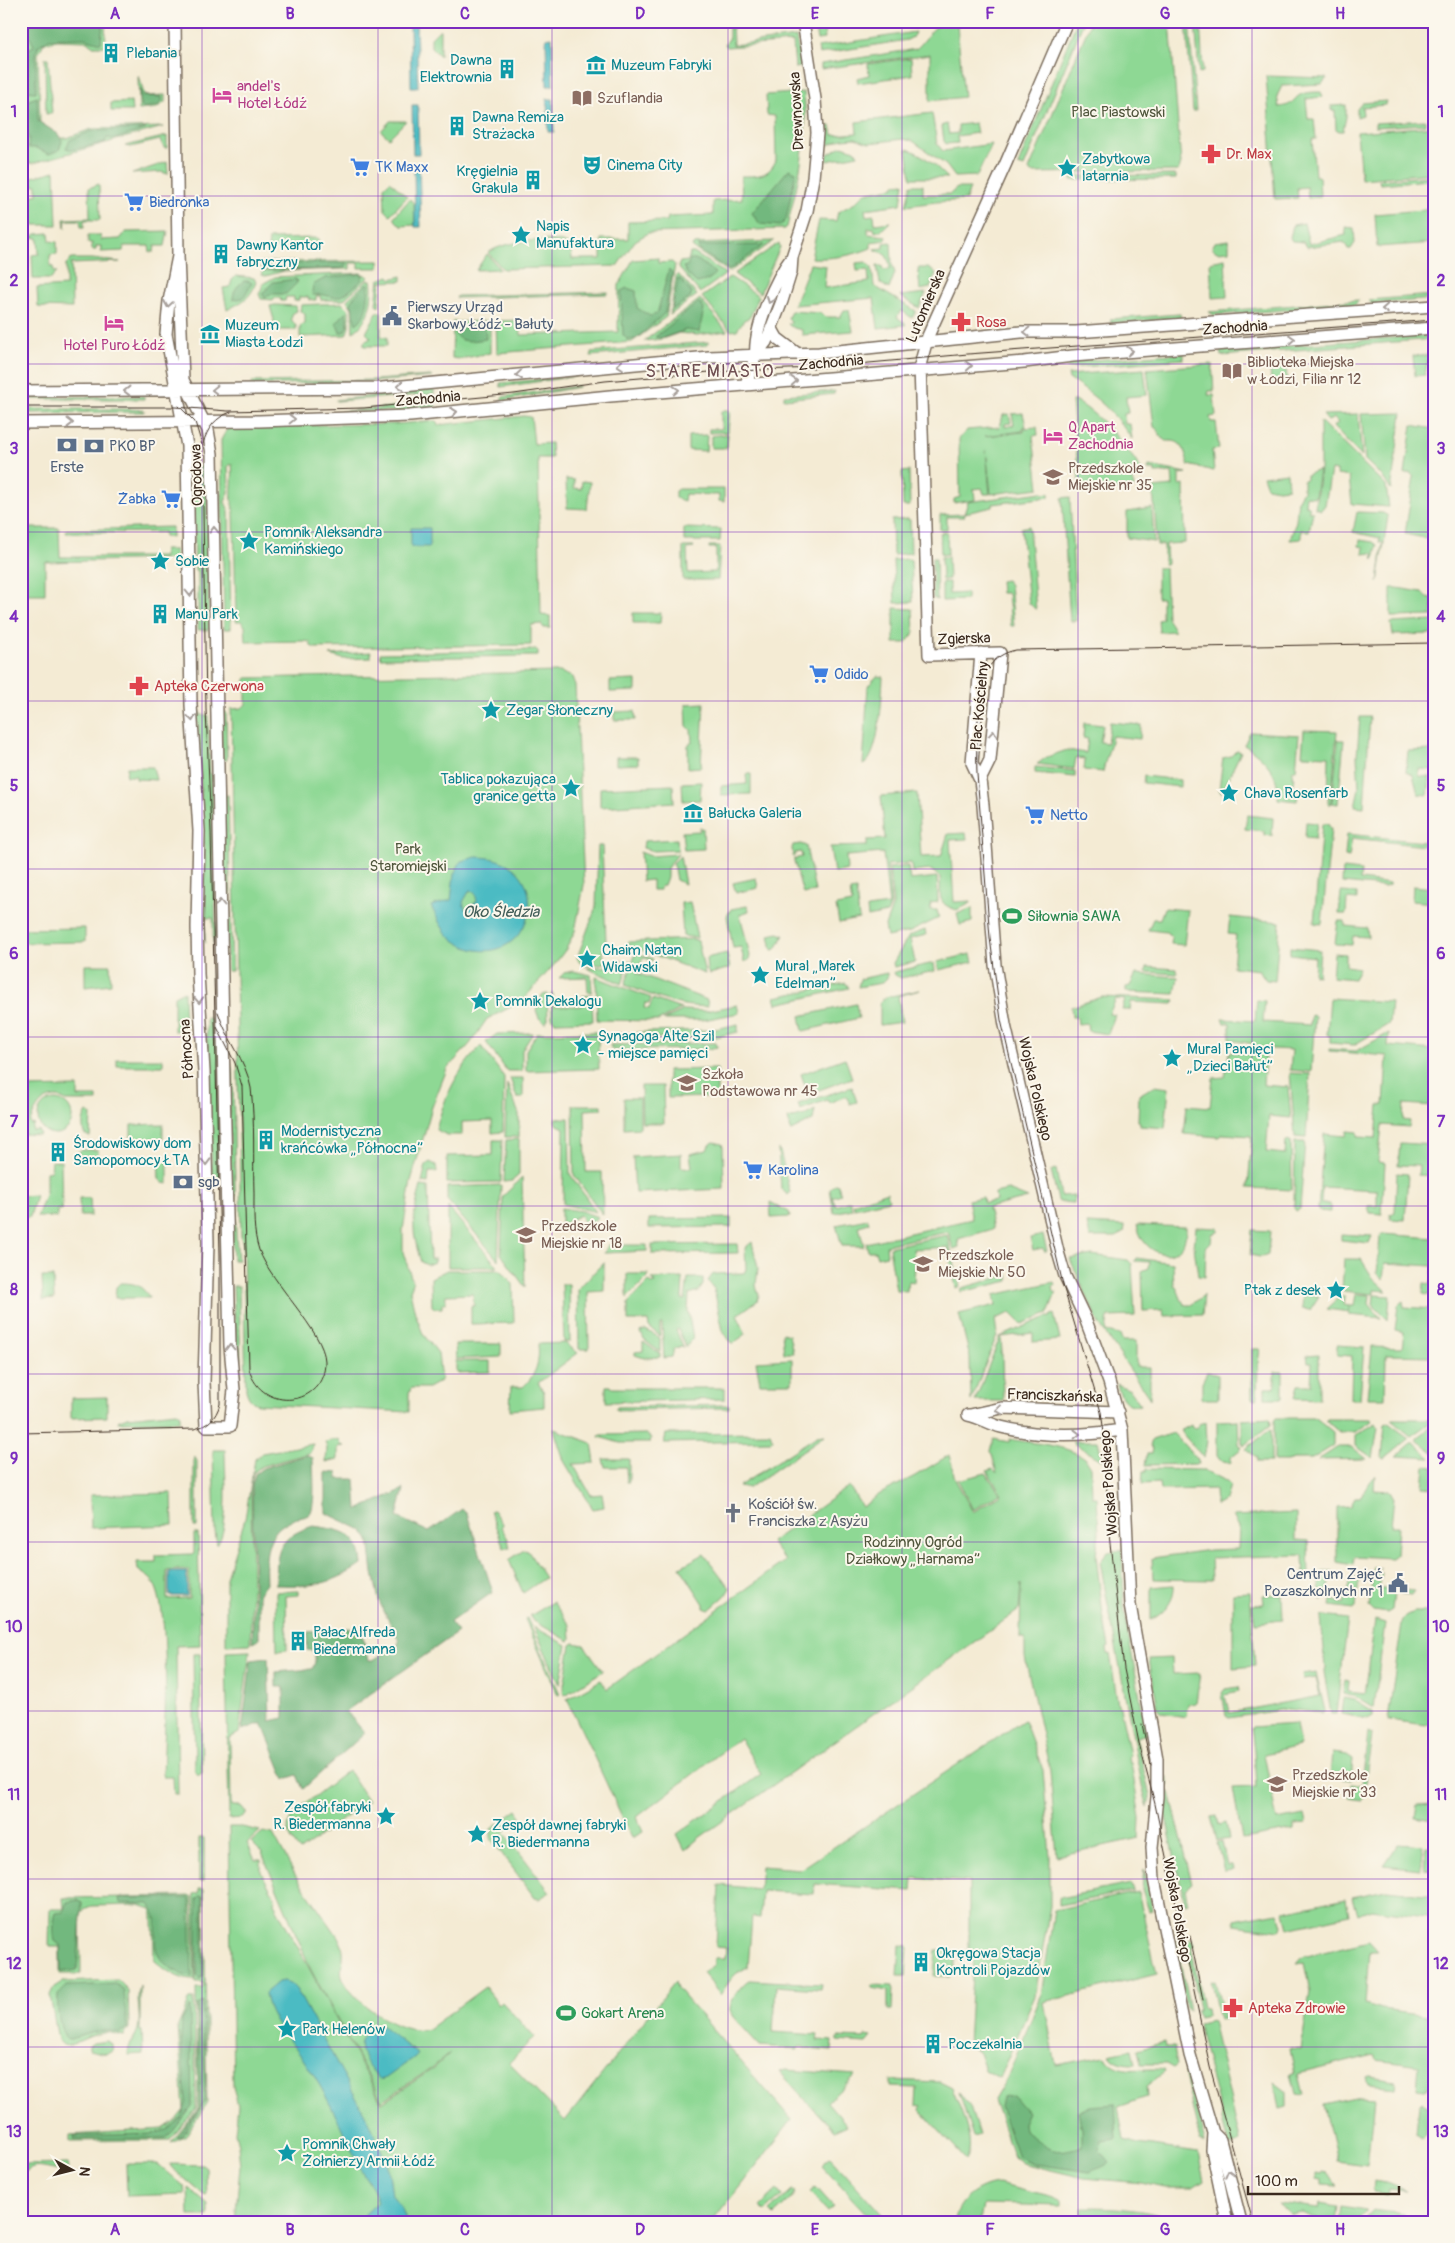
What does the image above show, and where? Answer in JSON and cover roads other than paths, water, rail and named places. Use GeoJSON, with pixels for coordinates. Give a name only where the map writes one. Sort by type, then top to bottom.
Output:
{"type":"FeatureCollection","features":[{"type":"Feature","properties":{"kind":"main road","name":"Ogrodowa"},"geometry":{"type":"LineString","coordinates":[[175,21],[178,256],[183,422],[188,454],[191,670]]}},
{"type":"Feature","properties":{"kind":"main road","name":"Drewnowska"},"geometry":{"type":"LineString","coordinates":[[756,355],[772,329],[791,272],[792,257],[809,202],[816,142],[814,87],[803,21]]}},
{"type":"Feature","properties":{"kind":"main road","name":"Lutomierska"},"geometry":{"type":"LineString","coordinates":[[929,655],[920,371],[926,341],[1009,157],[1067,21]]}},
{"type":"Feature","properties":{"kind":"main road","name":"Drewnowska"},"geometry":{"type":"LineString","coordinates":[[756,355],[756,340],[760,324],[783,269],[792,257]]}},
{"type":"Feature","properties":{"kind":"main road","name":"Zachodnia"},"geometry":{"type":"LineString","coordinates":[[21,391],[389,387],[669,360],[798,354],[1022,332],[1076,332],[1434,306]]}},
{"type":"Feature","properties":{"kind":"main road","name":"Zachodnia"},"geometry":{"type":"LineString","coordinates":[[21,423],[204,422],[410,416],[610,396],[920,371],[1092,354],[1434,328]]}},
{"type":"Feature","properties":{"kind":"main road"},"geometry":{"type":"LineString","coordinates":[[772,329],[778,338],[798,354]]}},
{"type":"Feature","properties":{"kind":"main road"},"geometry":{"type":"LineString","coordinates":[[746,384],[756,355]]}},
{"type":"Feature","properties":{"kind":"main road","name":"Ogrodowa"},"geometry":{"type":"LineString","coordinates":[[182,390],[204,422],[210,436],[212,454],[230,1337],[234,1390],[230,1426],[206,1426]]}},
{"type":"Feature","properties":{"kind":"main road","name":"Zgierska"},"geometry":{"type":"LineString","coordinates":[[929,655],[1000,652]]}},
{"type":"Feature","properties":{"kind":"main road","name":"Plac Kościelny"},"geometry":{"type":"LineString","coordinates":[[980,780],[990,760],[1000,652]]}},
{"type":"Feature","properties":{"kind":"main road","name":"Plac Kościelny"},"geometry":{"type":"LineString","coordinates":[[980,780],[973,766],[972,754],[981,653]]}},
{"type":"Feature","properties":{"kind":"main road","name":"Północna"},"geometry":{"type":"LineString","coordinates":[[191,670],[199,831],[197,934],[208,1243],[204,1384],[206,1426]]}},
{"type":"Feature","properties":{"kind":"main road","name":"Wojska Polskiego"},"geometry":{"type":"LineString","coordinates":[[980,780],[993,953],[1005,1025],[1058,1252],[1109,1382],[1122,1430],[1131,1615],[1157,1759],[1157,1797],[1152,1848],[1153,1872],[1186,2036],[1213,2133],[1212,2150],[1227,2222]]}},
{"type":"Feature","properties":{"kind":"main road","name":"Franciszkańska"},"geometry":{"type":"LineString","coordinates":[[1118,1412],[1002,1408],[968,1415],[1000,1427],[1030,1433],[1080,1434],[1122,1430]]}},
{"type":"Feature","properties":{"kind":"main road","name":"Wojska Polskiego"},"geometry":{"type":"LineString","coordinates":[[1213,2133],[1220,2140],[1241,2222]]}},
{"type":"Feature","properties":{"kind":"water"},"geometry":{"type":"Polygon","coordinates":[[[410,21],[416,21],[418,87],[411,87],[410,21]]]}},
{"type":"Feature","properties":{"kind":"water"},"geometry":{"type":"Polygon","coordinates":[[[552,37],[553,86],[547,86],[546,38],[552,37]]]}},
{"type":"Feature","properties":{"kind":"water"},"geometry":{"type":"Polygon","coordinates":[[[547,99],[553,99],[554,132],[548,132],[547,99]]]}},
{"type":"Feature","properties":{"kind":"water"},"geometry":{"type":"Polygon","coordinates":[[[412,105],[418,105],[419,154],[413,154],[412,105]]]}},
{"type":"Feature","properties":{"kind":"water"},"geometry":{"type":"Polygon","coordinates":[[[419,163],[421,227],[415,227],[414,164],[419,163]]]}},
{"type":"Feature","properties":{"kind":"water"},"geometry":{"type":"Polygon","coordinates":[[[411,528],[430,528],[430,547],[411,547],[411,528]]]}},
{"type":"Feature","properties":{"kind":"water","name":"Oko Śledzia"},"geometry":{"type":"Polygon","coordinates":[[[476,857],[502,861],[518,873],[528,889],[529,908],[524,925],[513,940],[497,949],[476,950],[458,943],[447,934],[431,906],[451,900],[454,874],[461,861],[476,857]],[[470,890],[463,902],[465,909],[467,910],[477,901],[475,893],[470,890]]]}},
{"type":"Feature","properties":{"kind":"water"},"geometry":{"type":"Polygon","coordinates":[[[169,1572],[187,1572],[187,1596],[169,1596],[169,1572]]]}},
{"type":"Feature","properties":{"kind":"water"},"geometry":{"type":"Polygon","coordinates":[[[278,1982],[290,1983],[296,1989],[369,2121],[388,2166],[392,2195],[402,2209],[407,2222],[361,2222],[365,2214],[378,2202],[375,2193],[360,2168],[320,2086],[280,2028],[267,2002],[265,1993],[278,1982]]]}},
{"type":"Feature","properties":{"kind":"water"},"geometry":{"type":"Polygon","coordinates":[[[381,2025],[417,2054],[386,2078],[380,2080],[363,2056],[361,2044],[362,2038],[367,2033],[381,2025]]]}},
{"type":"Feature","properties":{"kind":"tram line"},"geometry":{"type":"LineString","coordinates":[[21,407],[175,407],[228,411],[364,408],[514,394],[605,381],[710,372],[814,368],[968,354],[1434,320]]}},
{"type":"Feature","properties":{"kind":"tram line"},"geometry":{"type":"LineString","coordinates":[[21,1433],[194,1429],[211,1421],[220,1404],[220,1255],[211,833],[206,709],[202,445],[195,422],[179,406]]}},
{"type":"Feature","properties":{"kind":"tram line"},"geometry":{"type":"LineString","coordinates":[[203,444],[213,424],[231,412]]}},
{"type":"Feature","properties":{"kind":"tram line"},"geometry":{"type":"LineString","coordinates":[[1253,2222],[1210,2067],[1155,1804],[1139,1743],[1124,1669],[1109,1534],[1104,1433],[1101,1412],[1064,1289],[1001,1020],[990,938],[977,774],[979,705],[984,678],[990,665],[1000,656],[1016,650],[1434,643]]}},
{"type":"Feature","properties":{"kind":"tram line"},"geometry":{"type":"LineString","coordinates":[[217,1027],[235,1063],[242,1086],[249,1369],[256,1383],[266,1393],[279,1398],[292,1399],[305,1396],[315,1388],[323,1376],[325,1361],[316,1336],[274,1277],[259,1250],[254,1222],[251,1088],[245,1068],[218,1012]]}},
{"type":"Feature","properties":{"kind":"tram line"},"geometry":{"type":"LineString","coordinates":[[1142,1724],[1151,1765]]}},
{"type":"Feature","properties":{"kind":"tram line"},"geometry":{"type":"LineString","coordinates":[[1190,1936],[1203,2000]]}},
{"type":"Feature","properties":{"kind":"place","name":"Plebania"},"geometry":{"type":"Point","coordinates":[111,53]}},
{"type":"Feature","properties":{"kind":"place","name":"Muzeum Fabryki"},"geometry":{"type":"Point","coordinates":[596,65]}},
{"type":"Feature","properties":{"kind":"place","name":"Dawna Elektrownia"},"geometry":{"type":"Point","coordinates":[507,69]}},
{"type":"Feature","properties":{"kind":"place","name":"andel's Hotel Łódź"},"geometry":{"type":"Point","coordinates":[222,95]}},
{"type":"Feature","properties":{"kind":"place","name":"Szuflandia"},"geometry":{"type":"Point","coordinates":[582,98]}},
{"type":"Feature","properties":{"kind":"place","name":"Dawna Remiza Strażacka"},"geometry":{"type":"Point","coordinates":[457,126]}},
{"type":"Feature","properties":{"kind":"place","name":"Dr. Max"},"geometry":{"type":"Point","coordinates":[1211,154]}},
{"type":"Feature","properties":{"kind":"place","name":"Cinema City"},"geometry":{"type":"Point","coordinates":[592,165]}},
{"type":"Feature","properties":{"kind":"place","name":"TK Maxx"},"geometry":{"type":"Point","coordinates":[360,167]}},
{"type":"Feature","properties":{"kind":"place","name":"Zabytkowa latarnia"},"geometry":{"type":"Point","coordinates":[1067,168]}},
{"type":"Feature","properties":{"kind":"place","name":"Kręgielnia Grakula"},"geometry":{"type":"Point","coordinates":[533,180]}},
{"type":"Feature","properties":{"kind":"place","name":"Biedronka"},"geometry":{"type":"Point","coordinates":[134,202]}},
{"type":"Feature","properties":{"kind":"place","name":"Napis Manufaktura"},"geometry":{"type":"Point","coordinates":[521,235]}},
{"type":"Feature","properties":{"kind":"place","name":"Dawny Kantor fabryczny"},"geometry":{"type":"Point","coordinates":[221,254]}},
{"type":"Feature","properties":{"kind":"place","name":"Pierwszy Urząd Skarbowy Łódź - Bałuty"},"geometry":{"type":"Point","coordinates":[392,316]}},
{"type":"Feature","properties":{"kind":"place","name":"Rosa"},"geometry":{"type":"Point","coordinates":[961,322]}},
{"type":"Feature","properties":{"kind":"place","name":"Hotel Puro Łódź"},"geometry":{"type":"Point","coordinates":[114,323]}},
{"type":"Feature","properties":{"kind":"place","name":"Muzeum Miasta Łodzi"},"geometry":{"type":"Point","coordinates":[210,334]}},
{"type":"Feature","properties":{"kind":"place","name":"Biblioteka Miejska w Łodzi, Filia nr 12"},"geometry":{"type":"Point","coordinates":[1232,371]}},
{"type":"Feature","properties":{"kind":"place","name":"Q Apart Zachodnia"},"geometry":{"type":"Point","coordinates":[1053,436]}},
{"type":"Feature","properties":{"kind":"place","name":"Erste"},"geometry":{"type":"Point","coordinates":[67,445]}},
{"type":"Feature","properties":{"kind":"place","name":"PKO BP"},"geometry":{"type":"Point","coordinates":[94,446]}},
{"type":"Feature","properties":{"kind":"place","name":"Przedszkole Miejskie nr 35"},"geometry":{"type":"Point","coordinates":[1053,477]}},
{"type":"Feature","properties":{"kind":"place","name":"Żabka"},"geometry":{"type":"Point","coordinates":[171,499]}},
{"type":"Feature","properties":{"kind":"place","name":"Pomnik Aleksandra Kamińskiego"},"geometry":{"type":"Point","coordinates":[249,541]}},
{"type":"Feature","properties":{"kind":"place","name":"Sobie"},"geometry":{"type":"Point","coordinates":[160,561]}},
{"type":"Feature","properties":{"kind":"place","name":"Manu Park"},"geometry":{"type":"Point","coordinates":[160,614]}},
{"type":"Feature","properties":{"kind":"place","name":"Odido"},"geometry":{"type":"Point","coordinates":[819,674]}},
{"type":"Feature","properties":{"kind":"place","name":"Apteka Czerwona"},"geometry":{"type":"Point","coordinates":[139,686]}},
{"type":"Feature","properties":{"kind":"place","name":"Zegar Słoneczny"},"geometry":{"type":"Point","coordinates":[491,710]}},
{"type":"Feature","properties":{"kind":"place","name":"Tablica pokazująca granice getta"},"geometry":{"type":"Point","coordinates":[571,788]}},
{"type":"Feature","properties":{"kind":"place","name":"Chava Rosenfarb"},"geometry":{"type":"Point","coordinates":[1229,793]}},
{"type":"Feature","properties":{"kind":"place","name":"Bałucka Galeria"},"geometry":{"type":"Point","coordinates":[693,813]}},
{"type":"Feature","properties":{"kind":"place","name":"Netto"},"geometry":{"type":"Point","coordinates":[1035,815]}},
{"type":"Feature","properties":{"kind":"place","name":"Siłownia SAWA"},"geometry":{"type":"Point","coordinates":[1012,916]}},
{"type":"Feature","properties":{"kind":"place","name":"Chaim Natan Widawski"},"geometry":{"type":"Point","coordinates":[587,959]}},
{"type":"Feature","properties":{"kind":"place","name":"Mural „Marek Edelman”"},"geometry":{"type":"Point","coordinates":[760,975]}},
{"type":"Feature","properties":{"kind":"place","name":"Pomnik Dekalogu"},"geometry":{"type":"Point","coordinates":[480,1001]}},
{"type":"Feature","properties":{"kind":"place","name":"Synagoga Alte Szil - miejsce pamięci"},"geometry":{"type":"Point","coordinates":[583,1045]}},
{"type":"Feature","properties":{"kind":"place","name":"Mural Pamięci „Dzieci Bałut”"},"geometry":{"type":"Point","coordinates":[1172,1058]}},
{"type":"Feature","properties":{"kind":"place","name":"Szkoła Podstawowa nr 45"},"geometry":{"type":"Point","coordinates":[687,1083]}},
{"type":"Feature","properties":{"kind":"place","name":"Modernistyczna krańcówka „Północna”"},"geometry":{"type":"Point","coordinates":[266,1140]}},
{"type":"Feature","properties":{"kind":"place","name":"Środowiskowy dom Samopomocy ŁTA"},"geometry":{"type":"Point","coordinates":[58,1152]}},
{"type":"Feature","properties":{"kind":"place","name":"Karolina"},"geometry":{"type":"Point","coordinates":[753,1170]}},
{"type":"Feature","properties":{"kind":"place","name":"sgb"},"geometry":{"type":"Point","coordinates":[183,1182]}},
{"type":"Feature","properties":{"kind":"place","name":"Przedszkole Miejskie nr 18"},"geometry":{"type":"Point","coordinates":[526,1235]}},
{"type":"Feature","properties":{"kind":"place","name":"Przedszkole Miejskie Nr 50"},"geometry":{"type":"Point","coordinates":[923,1264]}},
{"type":"Feature","properties":{"kind":"place","name":"Ptak z desek"},"geometry":{"type":"Point","coordinates":[1336,1290]}},
{"type":"Feature","properties":{"kind":"place","name":"Kościół św. Franciszka z Asyżu"},"geometry":{"type":"Point","coordinates":[733,1513]}},
{"type":"Feature","properties":{"kind":"place","name":"Centrum Zajęć Pozaszkolnych nr 1"},"geometry":{"type":"Point","coordinates":[1398,1583]}},
{"type":"Feature","properties":{"kind":"place","name":"Pałac Alfreda Biedermanna"},"geometry":{"type":"Point","coordinates":[298,1641]}},
{"type":"Feature","properties":{"kind":"place","name":"Przedszkole Miejskie nr 33"},"geometry":{"type":"Point","coordinates":[1277,1784]}},
{"type":"Feature","properties":{"kind":"place","name":"Zespół fabryki R. Biedermanna"},"geometry":{"type":"Point","coordinates":[386,1816]}},
{"type":"Feature","properties":{"kind":"place","name":"Zespół dawnej fabryki R. Biedermanna"},"geometry":{"type":"Point","coordinates":[477,1834]}},
{"type":"Feature","properties":{"kind":"place","name":"Okręgowa Stacja Kontroli Pojazdów"},"geometry":{"type":"Point","coordinates":[921,1962]}},
{"type":"Feature","properties":{"kind":"place","name":"Apteka Zdrowie"},"geometry":{"type":"Point","coordinates":[1233,2008]}},
{"type":"Feature","properties":{"kind":"place","name":"Gokart Arena"},"geometry":{"type":"Point","coordinates":[566,2013]}},
{"type":"Feature","properties":{"kind":"place","name":"Park Helenów"},"geometry":{"type":"Point","coordinates":[287,2029]}},
{"type":"Feature","properties":{"kind":"place","name":"Poczekalnia"},"geometry":{"type":"Point","coordinates":[933,2044]}},
{"type":"Feature","properties":{"kind":"place","name":"Pomnik Chwały Żołnierzy Armii Łódź"},"geometry":{"type":"Point","coordinates":[287,2153]}},
{"type":"Feature","properties":{"kind":"district","name":"STARE MIASTO"},"geometry":{"type":"Point","coordinates":[710,371]}},
{"type":"Feature","properties":{"kind":"park label","name":"Plac Piastowski"},"geometry":{"type":"Point","coordinates":[1118,112]}},
{"type":"Feature","properties":{"kind":"park label","name":"Park Staromiejski"},"geometry":{"type":"Point","coordinates":[408,858]}},
{"type":"Feature","properties":{"kind":"park label","name":"Rodzinny Ogród Działkowy „Harnama”"},"geometry":{"type":"Point","coordinates":[913,1550]}}]}
